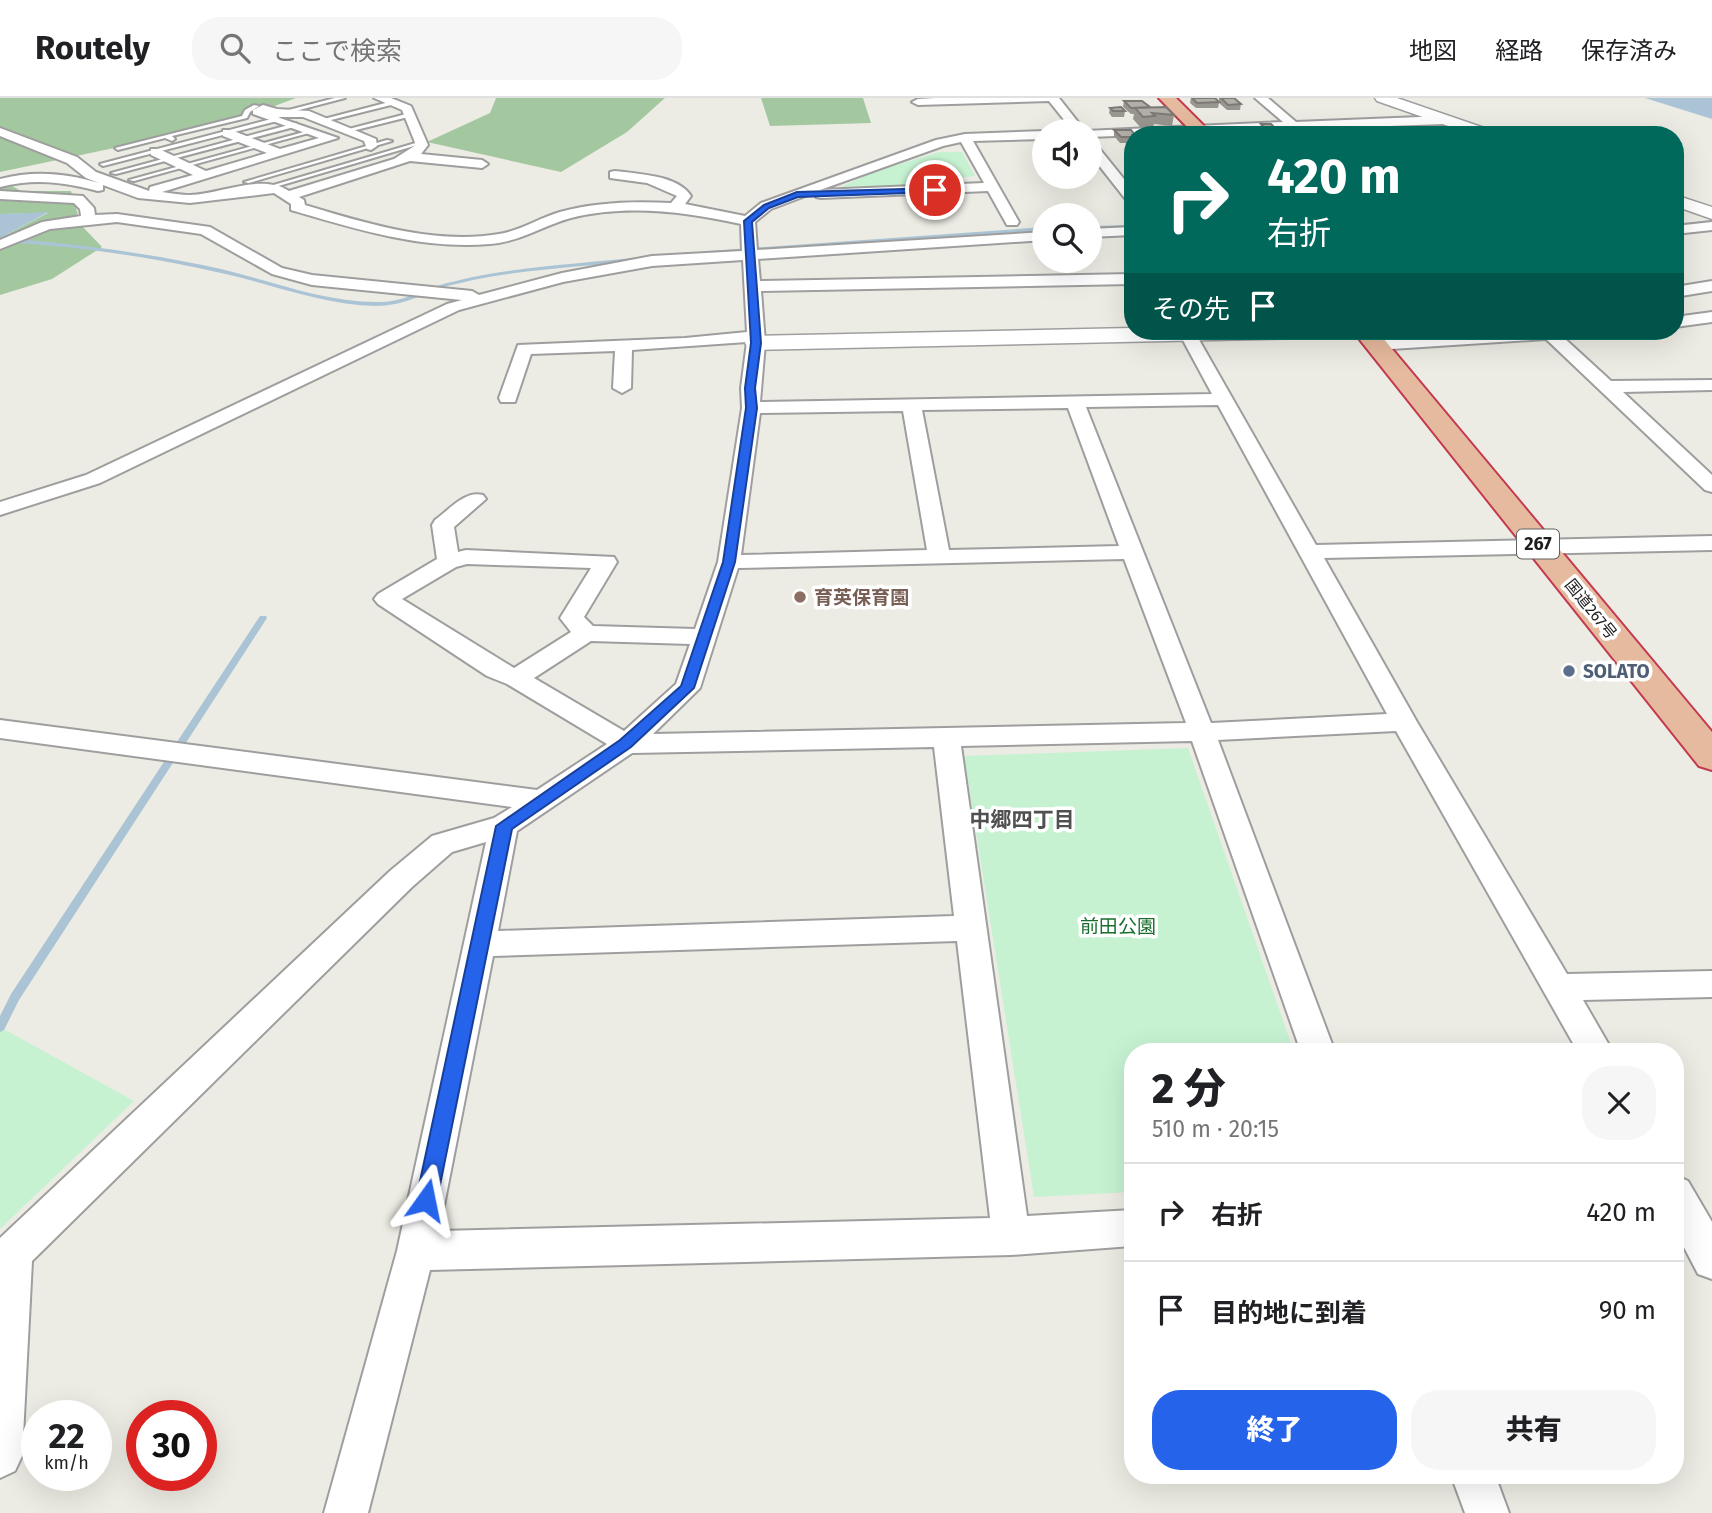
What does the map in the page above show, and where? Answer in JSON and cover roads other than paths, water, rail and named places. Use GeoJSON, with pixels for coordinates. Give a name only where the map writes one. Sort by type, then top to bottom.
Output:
{"type":"FeatureCollection","features":[{"type":"Feature","properties":{"kind":"highway"},"geometry":{"type":"LineString","coordinates":[[1167,98],[1197,126]]}},
{"type":"Feature","properties":{"kind":"highway","name":"国道267号"},"geometry":{"type":"LineString","coordinates":[[1372,340],[1712,757]]}},
{"type":"Feature","properties":{"kind":"street"},"geometry":{"type":"LineString","coordinates":[[940,144],[917,100],[1050,98],[1068,119]]}},
{"type":"Feature","properties":{"kind":"street"},"geometry":{"type":"LineString","coordinates":[[1261,98],[1294,126],[1445,120]]}},
{"type":"Feature","properties":{"kind":"street"},"geometry":{"type":"LineString","coordinates":[[1382,98],[1463,126]]}},
{"type":"Feature","properties":{"kind":"street"},"geometry":{"type":"LineString","coordinates":[[287,195],[414,154],[421,143],[407,107],[384,100]]}},
{"type":"Feature","properties":{"kind":"street"},"geometry":{"type":"LineString","coordinates":[[270,110],[309,115],[323,120],[350,134],[370,139],[365,148]]}},
{"type":"Feature","properties":{"kind":"street"},"geometry":{"type":"LineString","coordinates":[[0,132],[72,160],[91,175],[138,194],[332,138],[296,125],[270,110]]}},
{"type":"Feature","properties":{"kind":"street"},"geometry":{"type":"LineString","coordinates":[[227,133],[280,154]]}},
{"type":"Feature","properties":{"kind":"street"},"geometry":{"type":"LineString","coordinates":[[1102,133],[1124,133]]}},
{"type":"Feature","properties":{"kind":"street"},"geometry":{"type":"LineString","coordinates":[[0,183],[29,176],[57,176],[117,192],[190,199],[276,189],[299,203],[296,207],[367,228],[425,239],[491,240],[510,237],[550,219],[575,213],[675,208],[748,221],[766,206],[866,168],[940,144],[965,138],[1032,135]]}},
{"type":"Feature","properties":{"kind":"street"},"geometry":{"type":"LineString","coordinates":[[965,138],[1010,222]]}},
{"type":"Feature","properties":{"kind":"street"},"geometry":{"type":"LineString","coordinates":[[155,152],[205,176]]}},
{"type":"Feature","properties":{"kind":"street"},"geometry":{"type":"LineString","coordinates":[[408,157],[482,164]]}},
{"type":"Feature","properties":{"kind":"street"},"geometry":{"type":"LineString","coordinates":[[1102,160],[1124,188]]}},
{"type":"Feature","properties":{"kind":"street"},"geometry":{"type":"LineString","coordinates":[[615,175],[649,179],[681,191],[684,196],[675,208]]}},
{"type":"Feature","properties":{"kind":"street"},"geometry":{"type":"LineString","coordinates":[[797,195],[990,187]]}},
{"type":"Feature","properties":{"kind":"street"},"geometry":{"type":"LineString","coordinates":[[0,195],[78,199],[87,208],[88,219]]}},
{"type":"Feature","properties":{"kind":"street"},"geometry":{"type":"LineString","coordinates":[[1684,203],[1705,211]]}},
{"type":"Feature","properties":{"kind":"street"},"geometry":{"type":"LineString","coordinates":[[1684,212],[1705,211]]}},
{"type":"Feature","properties":{"kind":"street"},"geometry":{"type":"LineString","coordinates":[[0,245],[47,225],[117,218],[205,230],[277,271],[312,280],[389,290],[485,297]]}},
{"type":"Feature","properties":{"kind":"street"},"geometry":{"type":"LineString","coordinates":[[0,1457],[7,1259],[161,1107],[401,879],[442,844],[505,826],[626,744],[687,688],[729,562],[751,408],[750,388],[756,339],[748,221]]}},
{"type":"Feature","properties":{"kind":"street"},"geometry":{"type":"LineString","coordinates":[[1102,222],[1124,227]]}},
{"type":"Feature","properties":{"kind":"street"},"geometry":{"type":"LineString","coordinates":[[0,509],[93,479],[453,307],[485,297],[562,278],[652,261],[970,225]]}},
{"type":"Feature","properties":{"kind":"street"},"geometry":{"type":"LineString","coordinates":[[1684,229],[1712,226]]}},
{"type":"Feature","properties":{"kind":"street"},"geometry":{"type":"LineString","coordinates":[[1102,232],[1124,230]]}},
{"type":"Feature","properties":{"kind":"street"},"geometry":{"type":"LineString","coordinates":[[749,248],[1032,237]]}},
{"type":"Feature","properties":{"kind":"street"},"geometry":{"type":"LineString","coordinates":[[752,286],[1124,279]]}},
{"type":"Feature","properties":{"kind":"street"},"geometry":{"type":"LineString","coordinates":[[1684,291],[1712,286]]}},
{"type":"Feature","properties":{"kind":"street"},"geometry":{"type":"LineString","coordinates":[[1684,320],[1712,317]]}},
{"type":"Feature","properties":{"kind":"street"},"geometry":{"type":"LineString","coordinates":[[508,398],[524,349],[756,339],[1124,333]]}},
{"type":"Feature","properties":{"kind":"street"},"geometry":{"type":"LineString","coordinates":[[1192,340],[1404,722],[1591,1043]]}},
{"type":"Feature","properties":{"kind":"street"},"geometry":{"type":"LineString","coordinates":[[1557,340],[1712,486]]}},
{"type":"Feature","properties":{"kind":"street"},"geometry":{"type":"LineString","coordinates":[[622,388],[624,345]]}},
{"type":"Feature","properties":{"kind":"street"},"geometry":{"type":"LineString","coordinates":[[1608,387],[1712,385]]}},
{"type":"Feature","properties":{"kind":"street"},"geometry":{"type":"LineString","coordinates":[[751,408],[1226,399]]}},
{"type":"Feature","properties":{"kind":"street"},"geometry":{"type":"LineString","coordinates":[[1075,402],[1202,732],[1315,1043]]}},
{"type":"Feature","properties":{"kind":"street"},"geometry":{"type":"LineString","coordinates":[[912,406],[939,557]]}},
{"type":"Feature","properties":{"kind":"street"},"geometry":{"type":"LineString","coordinates":[[448,562],[443,524],[476,499]]}},
{"type":"Feature","properties":{"kind":"street"},"geometry":{"type":"LineString","coordinates":[[1311,552],[1712,543]]}},
{"type":"Feature","properties":{"kind":"street"},"geometry":{"type":"LineString","coordinates":[[729,562],[1133,552]]}},
{"type":"Feature","properties":{"kind":"street"},"geometry":{"type":"LineString","coordinates":[[586,633],[572,618],[606,562],[466,557],[448,562],[386,599],[496,670],[516,678],[626,744],[1202,732],[1404,722]]}},
{"type":"Feature","properties":{"kind":"street"},"geometry":{"type":"LineString","coordinates":[[516,678],[586,633],[704,638]]}},
{"type":"Feature","properties":{"kind":"street"},"geometry":{"type":"LineString","coordinates":[[0,729],[541,801]]}},
{"type":"Feature","properties":{"kind":"street"},"geometry":{"type":"LineString","coordinates":[[946,736],[1011,1236]]}},
{"type":"Feature","properties":{"kind":"street"},"geometry":{"type":"LineString","coordinates":[[346,1513],[416,1251],[505,826]]}},
{"type":"Feature","properties":{"kind":"street"},"geometry":{"type":"LineString","coordinates":[[479,944],[969,928]]}},
{"type":"Feature","properties":{"kind":"street"},"geometry":{"type":"LineString","coordinates":[[1561,988],[1712,984]]}},
{"type":"Feature","properties":{"kind":"street"},"geometry":{"type":"LineString","coordinates":[[1684,1209],[1712,1260]]}},
{"type":"Feature","properties":{"kind":"street"},"geometry":{"type":"LineString","coordinates":[[416,1251],[1011,1236],[1124,1229]]}},
{"type":"Feature","properties":{"kind":"street"},"geometry":{"type":"LineString","coordinates":[[1477,1484],[1488,1513]]}},
{"type":"Feature","properties":{"kind":"lane"},"geometry":{"type":"LineString","coordinates":[[118,148],[246,117],[247,111],[270,110],[342,98]]}},
{"type":"Feature","properties":{"kind":"lane"},"geometry":{"type":"LineString","coordinates":[[309,115],[384,100]]}},
{"type":"Feature","properties":{"kind":"lane"},"geometry":{"type":"LineString","coordinates":[[323,120],[384,100]]}},
{"type":"Feature","properties":{"kind":"lane"},"geometry":{"type":"LineString","coordinates":[[103,164],[227,133],[270,110]]}},
{"type":"Feature","properties":{"kind":"lane"},"geometry":{"type":"LineString","coordinates":[[350,134],[410,115]]}},
{"type":"Feature","properties":{"kind":"lane"},"geometry":{"type":"LineString","coordinates":[[114,173],[296,125]]}},
{"type":"Feature","properties":{"kind":"lane"},"geometry":{"type":"LineString","coordinates":[[132,180],[313,131]]}},
{"type":"Feature","properties":{"kind":"lane"},"geometry":{"type":"LineString","coordinates":[[166,136],[183,145]]}},
{"type":"Feature","properties":{"kind":"lane"},"geometry":{"type":"LineString","coordinates":[[247,181],[389,141]]}},
{"type":"Feature","properties":{"kind":"lane"},"geometry":{"type":"LineString","coordinates":[[263,189],[421,143]]}},
{"type":"Feature","properties":{"kind":"water"},"geometry":{"type":"Polygon","coordinates":[[[1645,98],[1712,98],[1712,119],[1645,98]]]}},
{"type":"Feature","properties":{"kind":"water"},"geometry":{"type":"Polygon","coordinates":[[[49,212],[0,238],[0,214],[49,212]]]}},
{"type":"Feature","properties":{"kind":"waterway"},"geometry":{"type":"LineString","coordinates":[[1684,224],[1712,221]]}},
{"type":"Feature","properties":{"kind":"waterway"},"geometry":{"type":"LineString","coordinates":[[1102,227],[1124,226]]}},
{"type":"Feature","properties":{"kind":"waterway"},"geometry":{"type":"LineString","coordinates":[[709,253],[1032,229]]}},
{"type":"Feature","properties":{"kind":"waterway"},"geometry":{"type":"LineString","coordinates":[[0,240],[93,248],[155,258],[247,277],[327,298],[376,304],[399,302],[446,285],[503,273],[642,259]]}},
{"type":"Feature","properties":{"kind":"waterway"},"geometry":{"type":"LineString","coordinates":[[0,1027],[15,997],[263,618]]}},
{"type":"Feature","properties":{"kind":"place","name":"育英保育園"},"geometry":{"type":"Point","coordinates":[800,597]}},
{"type":"Feature","properties":{"kind":"place","name":"SOLATO"},"geometry":{"type":"Point","coordinates":[1569,671]}},
{"type":"Feature","properties":{"kind":"district","name":"中郷四丁目"},"geometry":{"type":"Point","coordinates":[1022,820]}},
{"type":"Feature","properties":{"kind":"park label","name":"前田公園"},"geometry":{"type":"Point","coordinates":[1118,926]}}]}
